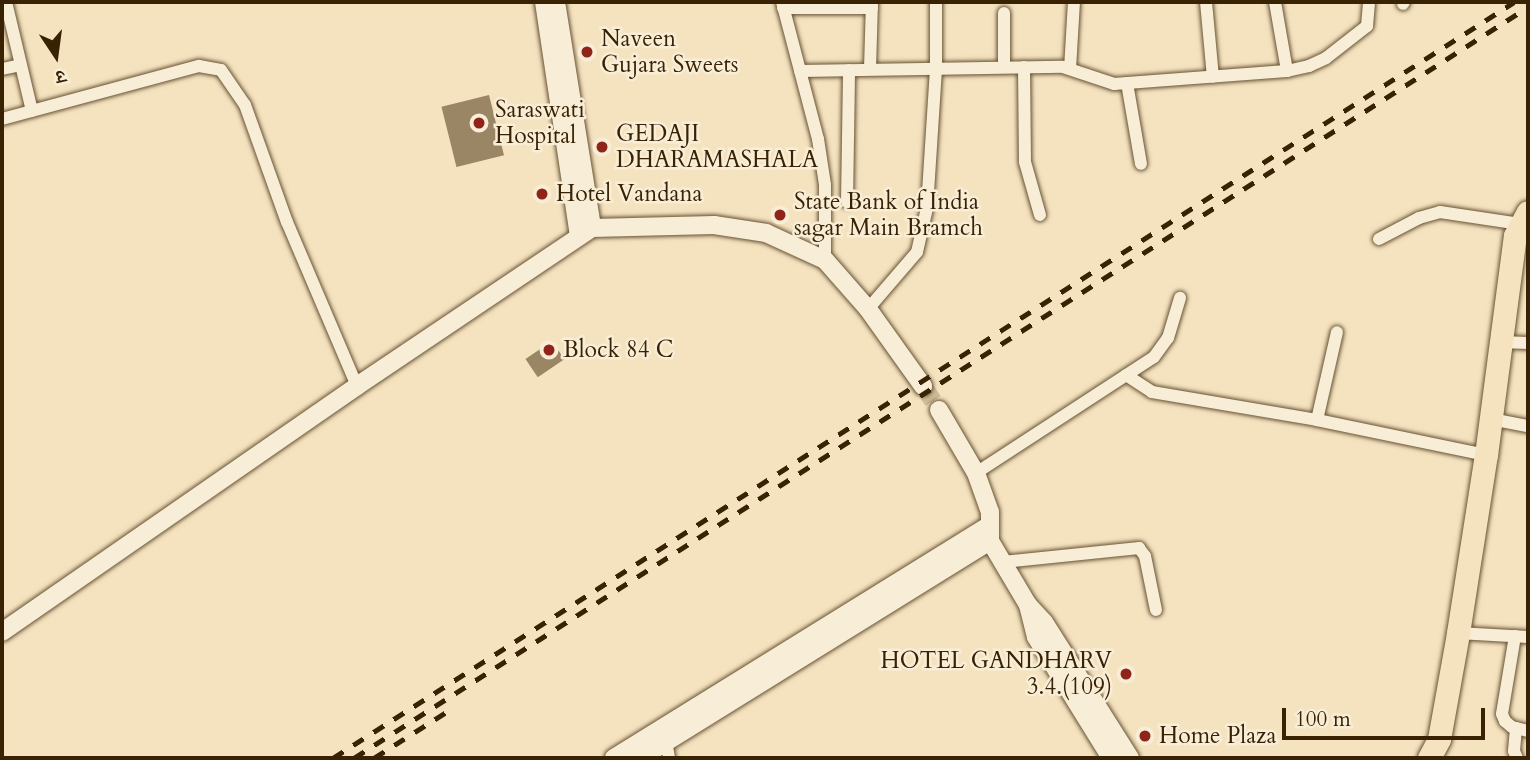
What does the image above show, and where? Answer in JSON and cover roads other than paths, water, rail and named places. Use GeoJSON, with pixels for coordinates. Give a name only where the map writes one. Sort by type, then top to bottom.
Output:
{"type":"FeatureCollection","features":[{"type":"Feature","properties":{"kind":"highway"},"geometry":{"type":"LineString","coordinates":[[1433,751],[1458,633],[1486,455],[1515,236],[1524,218]]}},
{"type":"Feature","properties":{"kind":"main road"},"geometry":{"type":"LineString","coordinates":[[544,2],[586,232]]}},
{"type":"Feature","properties":{"kind":"main road"},"geometry":{"type":"LineString","coordinates":[[556,2],[586,232]]}},
{"type":"Feature","properties":{"kind":"main road"},"geometry":{"type":"LineString","coordinates":[[2,632],[357,386],[586,232],[713,225],[766,233],[825,260],[868,309],[923,386]]}},
{"type":"Feature","properties":{"kind":"main road"},"geometry":{"type":"LineString","coordinates":[[939,410],[976,473],[990,512],[990,533],[1003,562],[1028,605],[1044,622],[1130,758]]}},
{"type":"Feature","properties":{"kind":"main road"},"geometry":{"type":"LineString","coordinates":[[640,758],[668,750],[990,533]]}},
{"type":"Feature","properties":{"kind":"main road"},"geometry":{"type":"LineString","coordinates":[[614,758],[990,533]]}},
{"type":"Feature","properties":{"kind":"main road"},"geometry":{"type":"LineString","coordinates":[[1028,605],[1036,637],[1111,758]]}},
{"type":"Feature","properties":{"kind":"street"},"geometry":{"type":"LineString","coordinates":[[6,2],[32,111]]}},
{"type":"Feature","properties":{"kind":"street"},"geometry":{"type":"LineString","coordinates":[[868,309],[916,252],[927,208],[936,68],[936,2]]}},
{"type":"Feature","properties":{"kind":"street"},"geometry":{"type":"LineString","coordinates":[[1070,69],[1074,2]]}},
{"type":"Feature","properties":{"kind":"street"},"geometry":{"type":"LineString","coordinates":[[1206,2],[1213,77]]}},
{"type":"Feature","properties":{"kind":"street"},"geometry":{"type":"LineString","coordinates":[[1275,2],[1287,71]]}},
{"type":"Feature","properties":{"kind":"street"},"geometry":{"type":"LineString","coordinates":[[800,71],[1024,67],[1070,69],[1114,84],[1287,71],[1309,66],[1326,58],[1367,26],[1369,2]]}},
{"type":"Feature","properties":{"kind":"street"},"geometry":{"type":"LineString","coordinates":[[825,260],[825,185],[818,139],[782,5],[872,5],[870,69]]}},
{"type":"Feature","properties":{"kind":"street"},"geometry":{"type":"LineString","coordinates":[[1004,13],[1004,67]]}},
{"type":"Feature","properties":{"kind":"street"},"geometry":{"type":"LineString","coordinates":[[2,69],[21,65]]}},
{"type":"Feature","properties":{"kind":"street"},"geometry":{"type":"LineString","coordinates":[[2,120],[199,66],[221,70],[245,105],[287,222],[357,386]]}},
{"type":"Feature","properties":{"kind":"street"},"geometry":{"type":"LineString","coordinates":[[1024,67],[1025,162],[1040,215]]}},
{"type":"Feature","properties":{"kind":"street"},"geometry":{"type":"LineString","coordinates":[[847,202],[849,70]]}},
{"type":"Feature","properties":{"kind":"street"},"geometry":{"type":"LineString","coordinates":[[1127,83],[1141,164]]}},
{"type":"Feature","properties":{"kind":"street"},"geometry":{"type":"LineString","coordinates":[[1379,239],[1419,218],[1440,212],[1524,218]]}},
{"type":"Feature","properties":{"kind":"street"},"geometry":{"type":"LineString","coordinates":[[976,473],[1154,357],[1165,344],[1180,298]]}},
{"type":"Feature","properties":{"kind":"street"},"geometry":{"type":"LineString","coordinates":[[1317,421],[1337,332]]}},
{"type":"Feature","properties":{"kind":"street"},"geometry":{"type":"LineString","coordinates":[[1501,342],[1528,343]]}},
{"type":"Feature","properties":{"kind":"street"},"geometry":{"type":"LineString","coordinates":[[1126,375],[1152,392],[1486,455]]}},
{"type":"Feature","properties":{"kind":"street"},"geometry":{"type":"LineString","coordinates":[[1491,419],[1528,426]]}},
{"type":"Feature","properties":{"kind":"street"},"geometry":{"type":"LineString","coordinates":[[1003,562],[1139,548],[1145,556],[1156,610]]}},
{"type":"Feature","properties":{"kind":"street"},"geometry":{"type":"LineString","coordinates":[[1458,633],[1522,636],[1502,714],[1505,721],[1522,730],[1514,751],[1517,758]]}},
{"type":"Feature","properties":{"kind":"tunnel"},"geometry":{"type":"LineString","coordinates":[[923,386],[939,410]]}},
{"type":"Feature","properties":{"kind":"railway"},"geometry":{"type":"LineString","coordinates":[[333,758],[1514,2]]}},
{"type":"Feature","properties":{"kind":"railway"},"geometry":{"type":"LineString","coordinates":[[354,758],[1528,7]]}},
{"type":"Feature","properties":{"kind":"railway"},"geometry":{"type":"LineString","coordinates":[[374,758],[451,709]]}},
{"type":"Feature","properties":{"kind":"place","name":"Naveen Gujara Sweets"},"geometry":{"type":"Point","coordinates":[587,52]}},
{"type":"Feature","properties":{"kind":"place","name":"Saraswati Hospital"},"geometry":{"type":"Point","coordinates":[479,123]}},
{"type":"Feature","properties":{"kind":"place","name":"GEDAJI DHARAMASHALA"},"geometry":{"type":"Point","coordinates":[602,147]}},
{"type":"Feature","properties":{"kind":"place","name":"Hotel Vandana"},"geometry":{"type":"Point","coordinates":[542,194]}},
{"type":"Feature","properties":{"kind":"place","name":"State Bank of India sagar Main Bramch"},"geometry":{"type":"Point","coordinates":[780,215]}},
{"type":"Feature","properties":{"kind":"place","name":"Block 84 C"},"geometry":{"type":"Point","coordinates":[549,350]}},
{"type":"Feature","properties":{"kind":"place","name":"HOTEL GANDHARV 3.4.(109)"},"geometry":{"type":"Point","coordinates":[1126,674]}},
{"type":"Feature","properties":{"kind":"place","name":"Home Plaza"},"geometry":{"type":"Point","coordinates":[1145,736]}}]}
